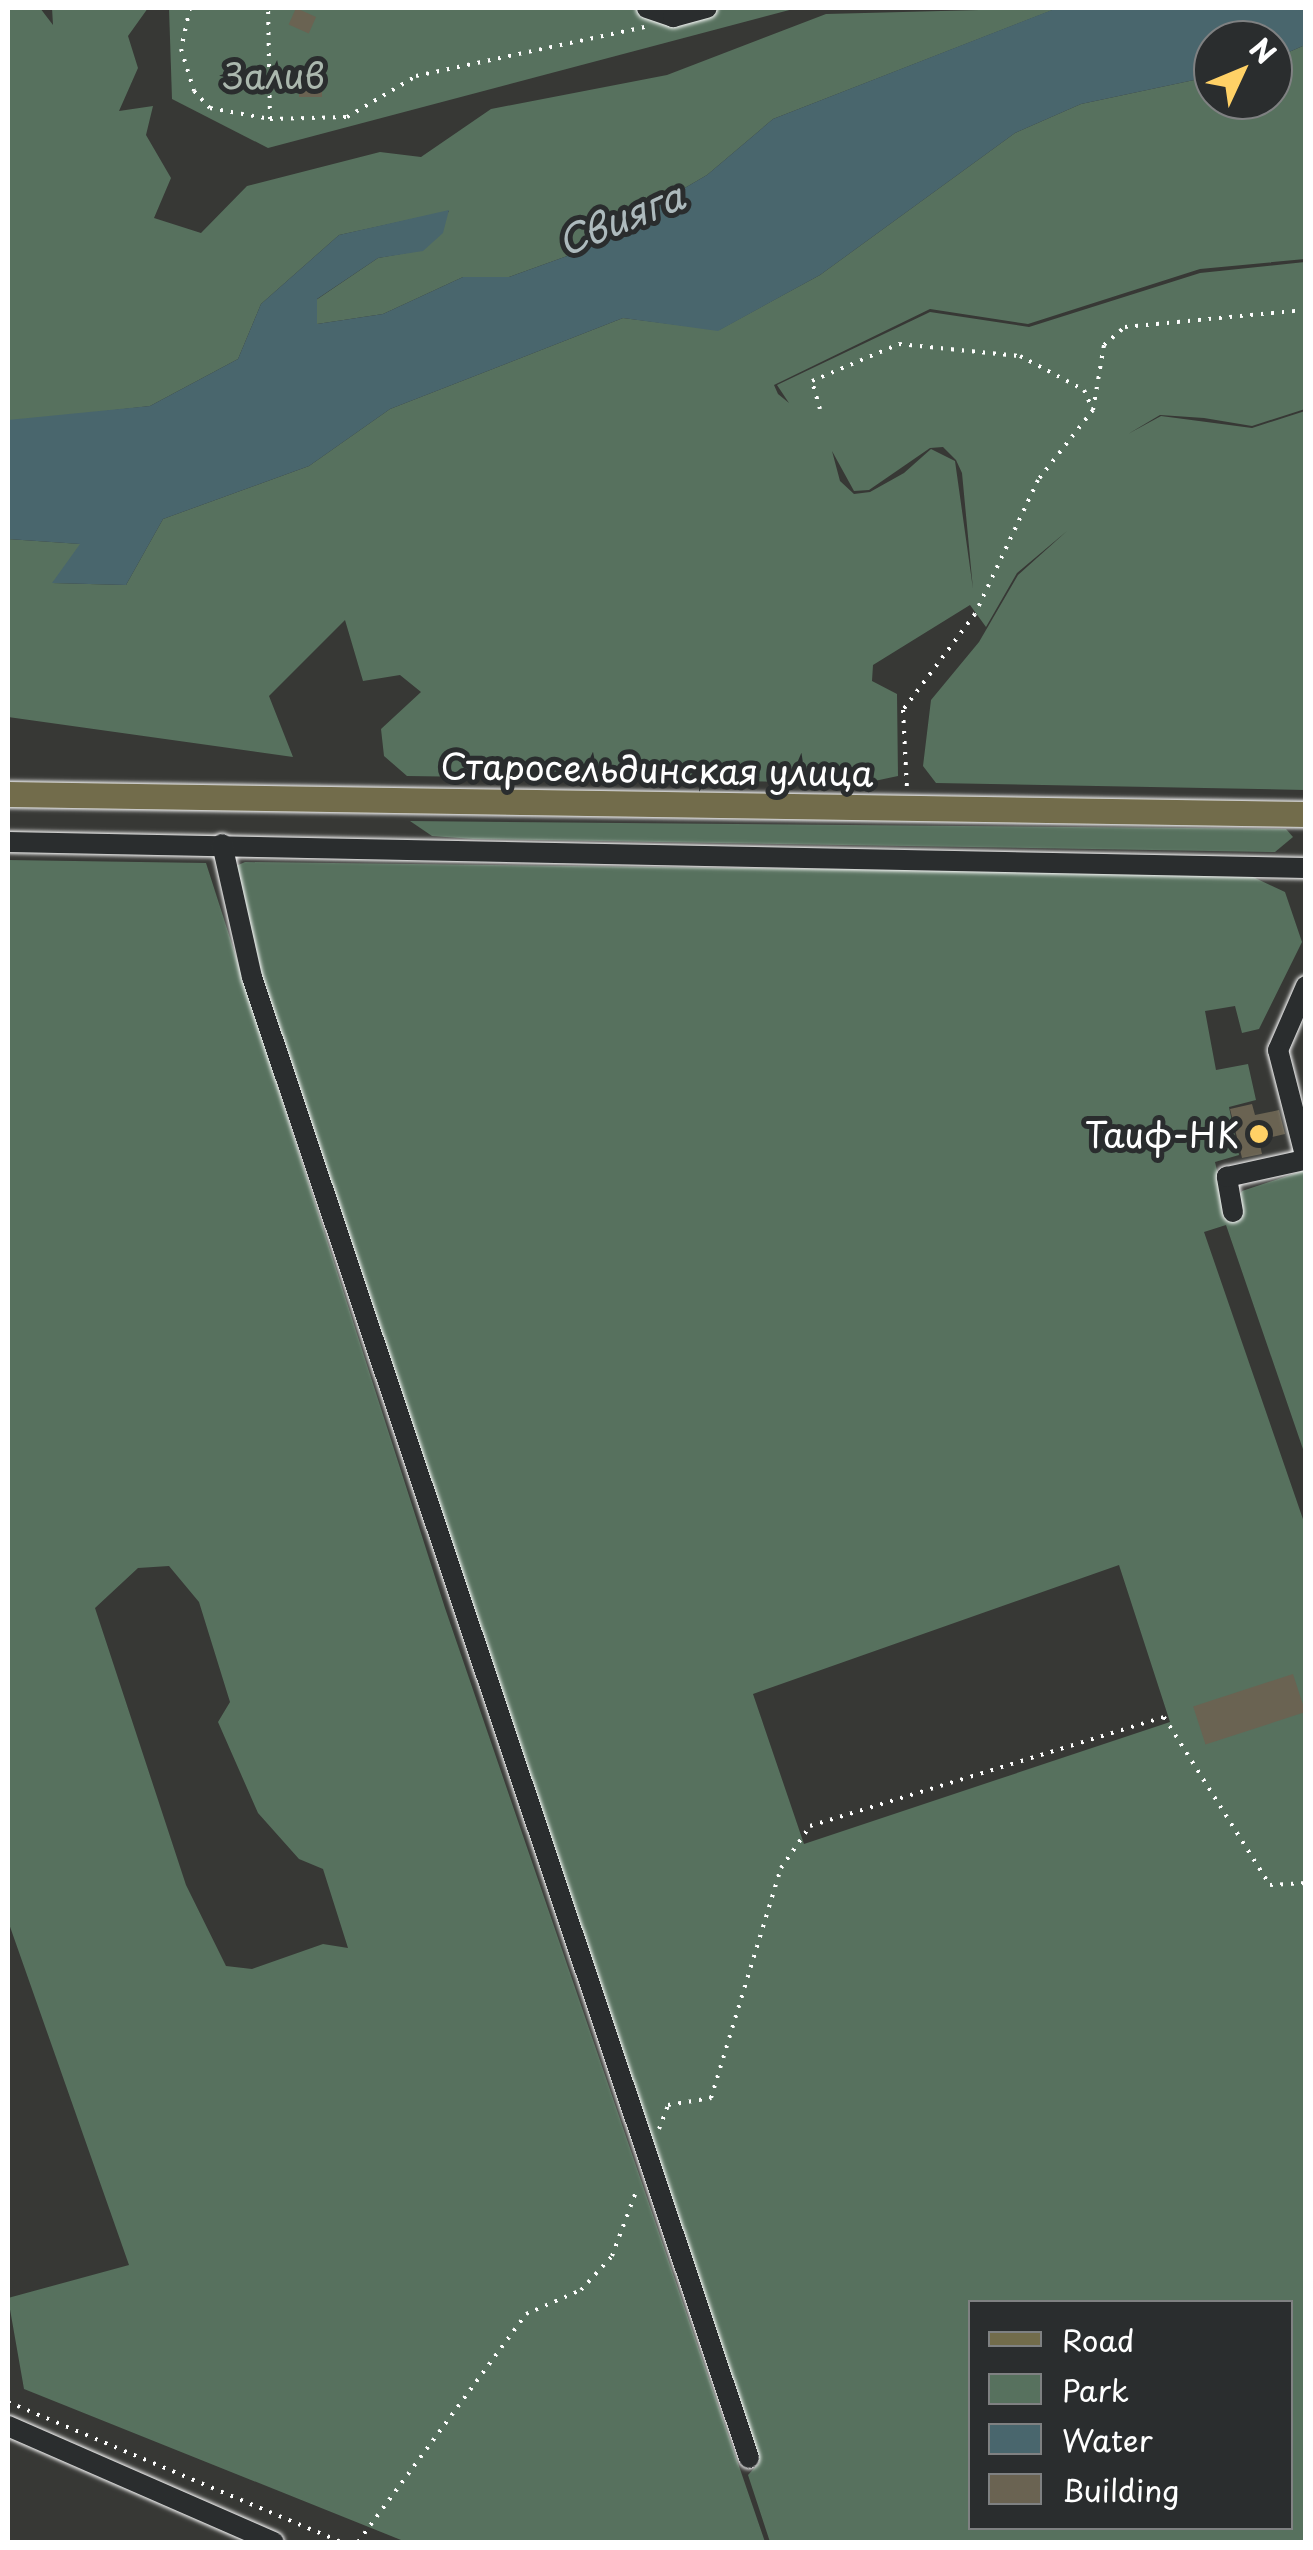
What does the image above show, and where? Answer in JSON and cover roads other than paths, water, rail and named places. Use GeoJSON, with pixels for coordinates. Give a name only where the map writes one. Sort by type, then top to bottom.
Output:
{"type":"FeatureCollection","features":[{"type":"Feature","properties":{"kind":"main road","name":"Старосельдинская улица"},"geometry":{"type":"LineString","coordinates":[[8,794],[1306,814]]}},
{"type":"Feature","properties":{"kind":"street"},"geometry":{"type":"LineString","coordinates":[[647,8],[673,16],[707,8]]}},
{"type":"Feature","properties":{"kind":"street"},"geometry":{"type":"LineString","coordinates":[[8,842],[1306,868]]}},
{"type":"Feature","properties":{"kind":"street"},"geometry":{"type":"LineString","coordinates":[[222,844],[252,977],[646,2166],[749,2458]]}},
{"type":"Feature","properties":{"kind":"street"},"geometry":{"type":"LineString","coordinates":[[1234,1212],[1227,1177],[1305,1159],[1278,1050],[1306,986]]}},
{"type":"Feature","properties":{"kind":"street"},"geometry":{"type":"LineString","coordinates":[[8,2426],[274,2542]]}},
{"type":"Feature","properties":{"kind":"water"},"geometry":{"type":"Polygon","coordinates":[[[1057,8],[1305,8],[1305,45],[1293,50],[1293,20],[1193,20],[1193,80],[1081,104],[1015,133],[820,275],[718,331],[623,318],[390,409],[309,466],[163,519],[126,585],[52,583],[80,544],[8,539],[8,420],[150,406],[238,359],[261,304],[339,235],[449,210],[443,233],[423,251],[378,258],[317,299],[317,324],[383,314],[463,277],[509,277],[570,255],[707,175],[773,119],[1057,8]]]}},
{"type":"Feature","properties":{"kind":"place","name":"Таиф-НК"},"geometry":{"type":"Point","coordinates":[1259,1134]}},
{"type":"Feature","properties":{"kind":"park label","name":"Залив"},"geometry":{"type":"Point","coordinates":[274,75]}},
{"type":"Feature","properties":{"kind":"water label","name":"Свияга"},"geometry":{"type":"Point","coordinates":[620,218]}}]}
